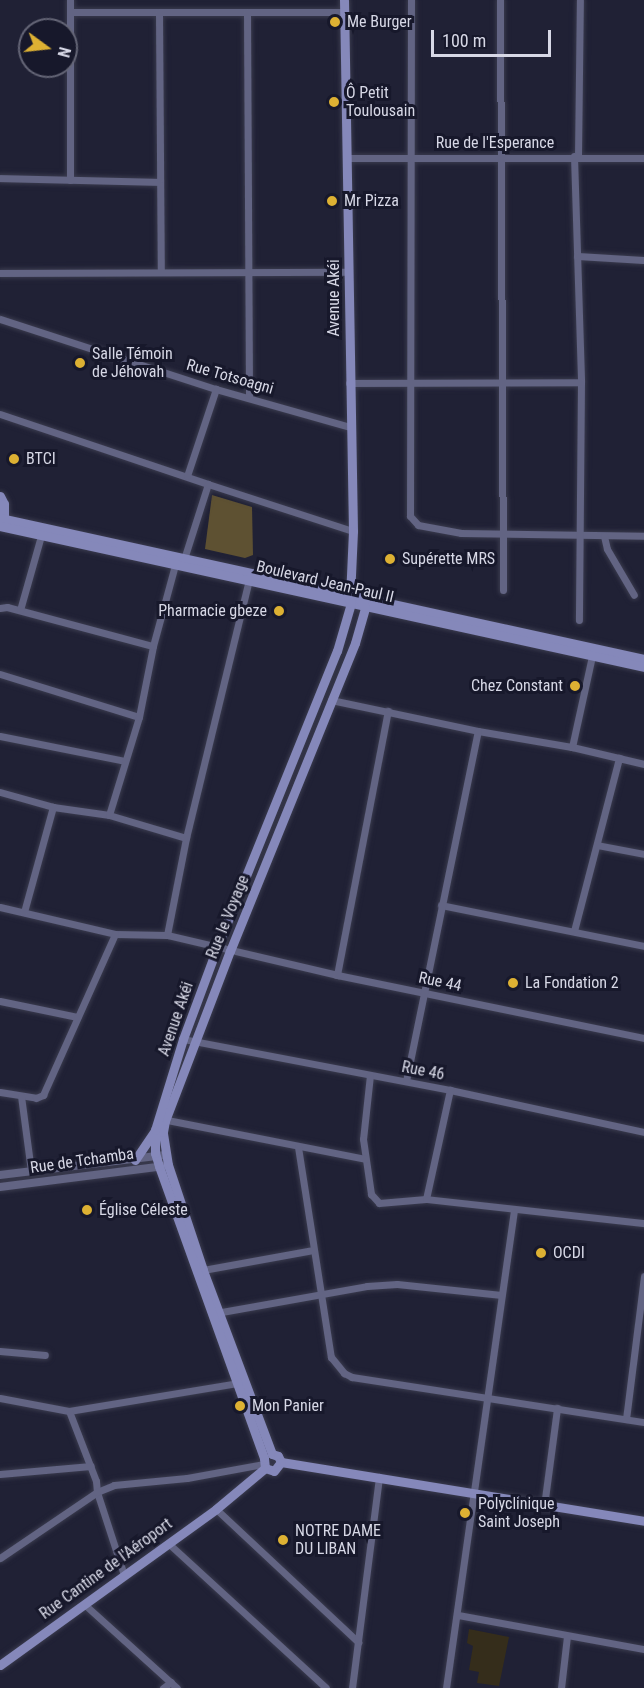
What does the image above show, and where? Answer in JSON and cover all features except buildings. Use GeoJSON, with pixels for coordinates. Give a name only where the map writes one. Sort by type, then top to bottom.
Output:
{"type":"FeatureCollection","features":[{"type":"Feature","properties":{"kind":"main road","name":"Avenue Akéi"},"geometry":{"type":"LineString","coordinates":[[214,1313],[162,1161],[156,1130],[162,1119],[183,1040],[218,945],[337,651],[355,600],[350,427],[344,0]]}},
{"type":"Feature","properties":{"kind":"main road"},"geometry":{"type":"LineString","coordinates":[[0,496],[4,504],[1,521]]}},
{"type":"Feature","properties":{"kind":"main road","name":"Boulevard Jean-Paul II"},"geometry":{"type":"LineString","coordinates":[[1,521],[184,559],[644,667]]}},
{"type":"Feature","properties":{"kind":"main road","name":"Boulevard Jean-Paul II"},"geometry":{"type":"LineString","coordinates":[[1,521],[41,536],[175,565],[644,659]]}},
{"type":"Feature","properties":{"kind":"main road","name":"Rue le Voyage"},"geometry":{"type":"LineString","coordinates":[[266,1461],[241,1382],[214,1313],[203,1270],[162,1161],[162,1119],[355,643],[355,600]]}},
{"type":"Feature","properties":{"kind":"main road"},"geometry":{"type":"LineString","coordinates":[[135,1160],[156,1130]]}},
{"type":"Feature","properties":{"kind":"main road"},"geometry":{"type":"LineString","coordinates":[[266,1461],[278,1456],[280,1462],[644,1521]]}},
{"type":"Feature","properties":{"kind":"main road","name":"Rue Cantine de l'Aéroport"},"geometry":{"type":"LineString","coordinates":[[0,1665],[216,1509],[266,1461],[274,1471],[279,1468],[280,1462]]}},
{"type":"Feature","properties":{"kind":"street"},"geometry":{"type":"LineString","coordinates":[[69,180],[70,0]]}},
{"type":"Feature","properties":{"kind":"street"},"geometry":{"type":"LineString","coordinates":[[411,0],[410,516],[418,525],[461,534],[644,536]]}},
{"type":"Feature","properties":{"kind":"street"},"geometry":{"type":"LineString","coordinates":[[500,0],[503,590]]}},
{"type":"Feature","properties":{"kind":"street"},"geometry":{"type":"LineString","coordinates":[[579,620],[582,536],[576,156],[580,0]]}},
{"type":"Feature","properties":{"kind":"street"},"geometry":{"type":"LineString","coordinates":[[70,12],[344,12]]}},
{"type":"Feature","properties":{"kind":"street"},"geometry":{"type":"LineString","coordinates":[[159,12],[161,272]]}},
{"type":"Feature","properties":{"kind":"street"},"geometry":{"type":"LineString","coordinates":[[247,12],[249,396]]}},
{"type":"Feature","properties":{"kind":"street","name":"Rue de l'Esperance"},"geometry":{"type":"LineString","coordinates":[[347,158],[576,156],[644,158]]}},
{"type":"Feature","properties":{"kind":"street"},"geometry":{"type":"LineString","coordinates":[[0,178],[159,182]]}},
{"type":"Feature","properties":{"kind":"street"},"geometry":{"type":"LineString","coordinates":[[577,256],[644,260]]}},
{"type":"Feature","properties":{"kind":"street"},"geometry":{"type":"LineString","coordinates":[[0,273],[349,272]]}},
{"type":"Feature","properties":{"kind":"street","name":"Rue Totsoagni"},"geometry":{"type":"LineString","coordinates":[[0,320],[216,389],[249,396],[350,427]]}},
{"type":"Feature","properties":{"kind":"street"},"geometry":{"type":"LineString","coordinates":[[350,383],[581,382]]}},
{"type":"Feature","properties":{"kind":"street"},"geometry":{"type":"LineString","coordinates":[[187,477],[216,389]]}},
{"type":"Feature","properties":{"kind":"street"},"geometry":{"type":"LineString","coordinates":[[0,414],[353,531]]}},
{"type":"Feature","properties":{"kind":"street"},"geometry":{"type":"LineString","coordinates":[[184,559],[208,484]]}},
{"type":"Feature","properties":{"kind":"street"},"geometry":{"type":"LineString","coordinates":[[20,610],[41,536]]}},
{"type":"Feature","properties":{"kind":"street"},"geometry":{"type":"LineString","coordinates":[[604,536],[607,549],[634,594]]}},
{"type":"Feature","properties":{"kind":"street"},"geometry":{"type":"LineString","coordinates":[[109,815],[139,717],[153,646],[175,565]]}},
{"type":"Feature","properties":{"kind":"street"},"geometry":{"type":"LineString","coordinates":[[167,935],[186,838],[249,580]]}},
{"type":"Feature","properties":{"kind":"street"},"geometry":{"type":"LineString","coordinates":[[0,608],[20,610],[153,646]]}},
{"type":"Feature","properties":{"kind":"street"},"geometry":{"type":"LineString","coordinates":[[572,747],[592,656]]}},
{"type":"Feature","properties":{"kind":"street"},"geometry":{"type":"LineString","coordinates":[[0,674],[139,717]]}},
{"type":"Feature","properties":{"kind":"street"},"geometry":{"type":"LineString","coordinates":[[331,700],[478,731],[572,747],[644,764]]}},
{"type":"Feature","properties":{"kind":"street"},"geometry":{"type":"LineString","coordinates":[[337,975],[388,711]]}},
{"type":"Feature","properties":{"kind":"street"},"geometry":{"type":"LineString","coordinates":[[406,1081],[478,731]]}},
{"type":"Feature","properties":{"kind":"street"},"geometry":{"type":"LineString","coordinates":[[0,736],[125,761]]}},
{"type":"Feature","properties":{"kind":"street"},"geometry":{"type":"LineString","coordinates":[[574,931],[619,758]]}},
{"type":"Feature","properties":{"kind":"street"},"geometry":{"type":"LineString","coordinates":[[0,792],[53,807],[109,815],[186,838]]}},
{"type":"Feature","properties":{"kind":"street"},"geometry":{"type":"LineString","coordinates":[[24,912],[53,807]]}},
{"type":"Feature","properties":{"kind":"street"},"geometry":{"type":"LineString","coordinates":[[597,844],[644,854]]}},
{"type":"Feature","properties":{"kind":"street"},"geometry":{"type":"LineString","coordinates":[[441,905],[644,946]]}},
{"type":"Feature","properties":{"kind":"street","name":"Rue 44"},"geometry":{"type":"LineString","coordinates":[[0,907],[115,934],[167,935],[218,945],[230,951],[337,975],[644,1038]]}},
{"type":"Feature","properties":{"kind":"street"},"geometry":{"type":"LineString","coordinates":[[0,1092],[36,1098],[43,1095],[115,934]]}},
{"type":"Feature","properties":{"kind":"street"},"geometry":{"type":"LineString","coordinates":[[0,1001],[77,1017]]}},
{"type":"Feature","properties":{"kind":"street","name":"Rue 46"},"geometry":{"type":"LineString","coordinates":[[183,1040],[406,1081],[644,1132]]}},
{"type":"Feature","properties":{"kind":"street"},"geometry":{"type":"LineString","coordinates":[[370,1075],[364,1119],[365,1159],[374,1200],[385,1204],[426,1199],[644,1223]]}},
{"type":"Feature","properties":{"kind":"street"},"geometry":{"type":"LineString","coordinates":[[426,1199],[450,1090]]}},
{"type":"Feature","properties":{"kind":"street"},"geometry":{"type":"LineString","coordinates":[[21,1096],[31,1171]]}},
{"type":"Feature","properties":{"kind":"street"},"geometry":{"type":"LineString","coordinates":[[162,1119],[298,1148],[365,1159]]}},
{"type":"Feature","properties":{"kind":"street"},"geometry":{"type":"LineString","coordinates":[[298,1148],[331,1357],[344,1373],[352,1377],[644,1422]]}},
{"type":"Feature","properties":{"kind":"street","name":"Rue de Tchamba"},"geometry":{"type":"LineString","coordinates":[[0,1175],[135,1160],[162,1161]]}},
{"type":"Feature","properties":{"kind":"street","name":"Rue de Tchamba"},"geometry":{"type":"LineString","coordinates":[[0,1187],[162,1161]]}},
{"type":"Feature","properties":{"kind":"street"},"geometry":{"type":"LineString","coordinates":[[446,1688],[514,1210]]}},
{"type":"Feature","properties":{"kind":"street"},"geometry":{"type":"LineString","coordinates":[[203,1270],[313,1250]]}},
{"type":"Feature","properties":{"kind":"street"},"geometry":{"type":"LineString","coordinates":[[626,1419],[644,1276]]}},
{"type":"Feature","properties":{"kind":"street"},"geometry":{"type":"LineString","coordinates":[[214,1313],[320,1294],[397,1284],[501,1295]]}},
{"type":"Feature","properties":{"kind":"street"},"geometry":{"type":"LineString","coordinates":[[0,1351],[45,1355]]}},
{"type":"Feature","properties":{"kind":"street"},"geometry":{"type":"LineString","coordinates":[[0,1398],[69,1411],[241,1382]]}},
{"type":"Feature","properties":{"kind":"street"},"geometry":{"type":"LineString","coordinates":[[543,1506],[557,1408]]}},
{"type":"Feature","properties":{"kind":"street"},"geometry":{"type":"LineString","coordinates":[[69,1411],[91,1466],[124,1575]]}},
{"type":"Feature","properties":{"kind":"street"},"geometry":{"type":"LineString","coordinates":[[0,1558],[97,1492],[114,1485],[187,1478],[266,1461]]}},
{"type":"Feature","properties":{"kind":"street"},"geometry":{"type":"LineString","coordinates":[[0,1474],[91,1466]]}},
{"type":"Feature","properties":{"kind":"street"},"geometry":{"type":"LineString","coordinates":[[352,1688],[379,1478]]}},
{"type":"Feature","properties":{"kind":"street"},"geometry":{"type":"LineString","coordinates":[[216,1509],[303,1587],[358,1642]]}},
{"type":"Feature","properties":{"kind":"street"},"geometry":{"type":"LineString","coordinates":[[168,1543],[326,1688]]}},
{"type":"Feature","properties":{"kind":"street"},"geometry":{"type":"LineString","coordinates":[[84,1604],[177,1688]]}},
{"type":"Feature","properties":{"kind":"street"},"geometry":{"type":"LineString","coordinates":[[458,1615],[644,1649]]}},
{"type":"Feature","properties":{"kind":"street"},"geometry":{"type":"LineString","coordinates":[[561,1688],[567,1636]]}},
{"type":"Feature","properties":{"kind":"street"},"geometry":{"type":"LineString","coordinates":[[163,1688],[171,1682]]}},
{"type":"Feature","properties":{"kind":"shaded area"},"geometry":{"type":"Polygon","coordinates":[[[212,495],[252,507],[253,555],[245,558],[205,549],[212,495]]]}},
{"type":"Feature","properties":{"kind":"shaded area"},"geometry":{"type":"Polygon","coordinates":[[[469,1629],[509,1637],[499,1686],[477,1683],[479,1672],[469,1670],[473,1646],[467,1643],[469,1629]]]}},
{"type":"Feature","properties":{"kind":"place","name":"Me Burger"},"geometry":{"type":"Point","coordinates":[335,22]}},
{"type":"Feature","properties":{"kind":"place","name":"Ô Petit Toulousain"},"geometry":{"type":"Point","coordinates":[334,102]}},
{"type":"Feature","properties":{"kind":"place","name":"Mr Pizza"},"geometry":{"type":"Point","coordinates":[332,201]}},
{"type":"Feature","properties":{"kind":"place","name":"Salle Témoin de Jéhovah"},"geometry":{"type":"Point","coordinates":[80,363]}},
{"type":"Feature","properties":{"kind":"place","name":"BTCI"},"geometry":{"type":"Point","coordinates":[14,459]}},
{"type":"Feature","properties":{"kind":"place","name":"Supérette MRS"},"geometry":{"type":"Point","coordinates":[390,559]}},
{"type":"Feature","properties":{"kind":"place","name":"Pharmacie gbeze"},"geometry":{"type":"Point","coordinates":[279,611]}},
{"type":"Feature","properties":{"kind":"place","name":"Chez Constant"},"geometry":{"type":"Point","coordinates":[575,686]}},
{"type":"Feature","properties":{"kind":"place","name":"La Fondation 2"},"geometry":{"type":"Point","coordinates":[513,983]}},
{"type":"Feature","properties":{"kind":"place","name":"Église Céleste"},"geometry":{"type":"Point","coordinates":[87,1210]}},
{"type":"Feature","properties":{"kind":"place","name":"OCDI"},"geometry":{"type":"Point","coordinates":[541,1253]}},
{"type":"Feature","properties":{"kind":"place","name":"Mon Panier"},"geometry":{"type":"Point","coordinates":[240,1406]}},
{"type":"Feature","properties":{"kind":"place","name":"Polyclinique Saint Joseph"},"geometry":{"type":"Point","coordinates":[465,1513]}},
{"type":"Feature","properties":{"kind":"place","name":"NOTRE DAME DU LIBAN"},"geometry":{"type":"Point","coordinates":[283,1540]}}]}
